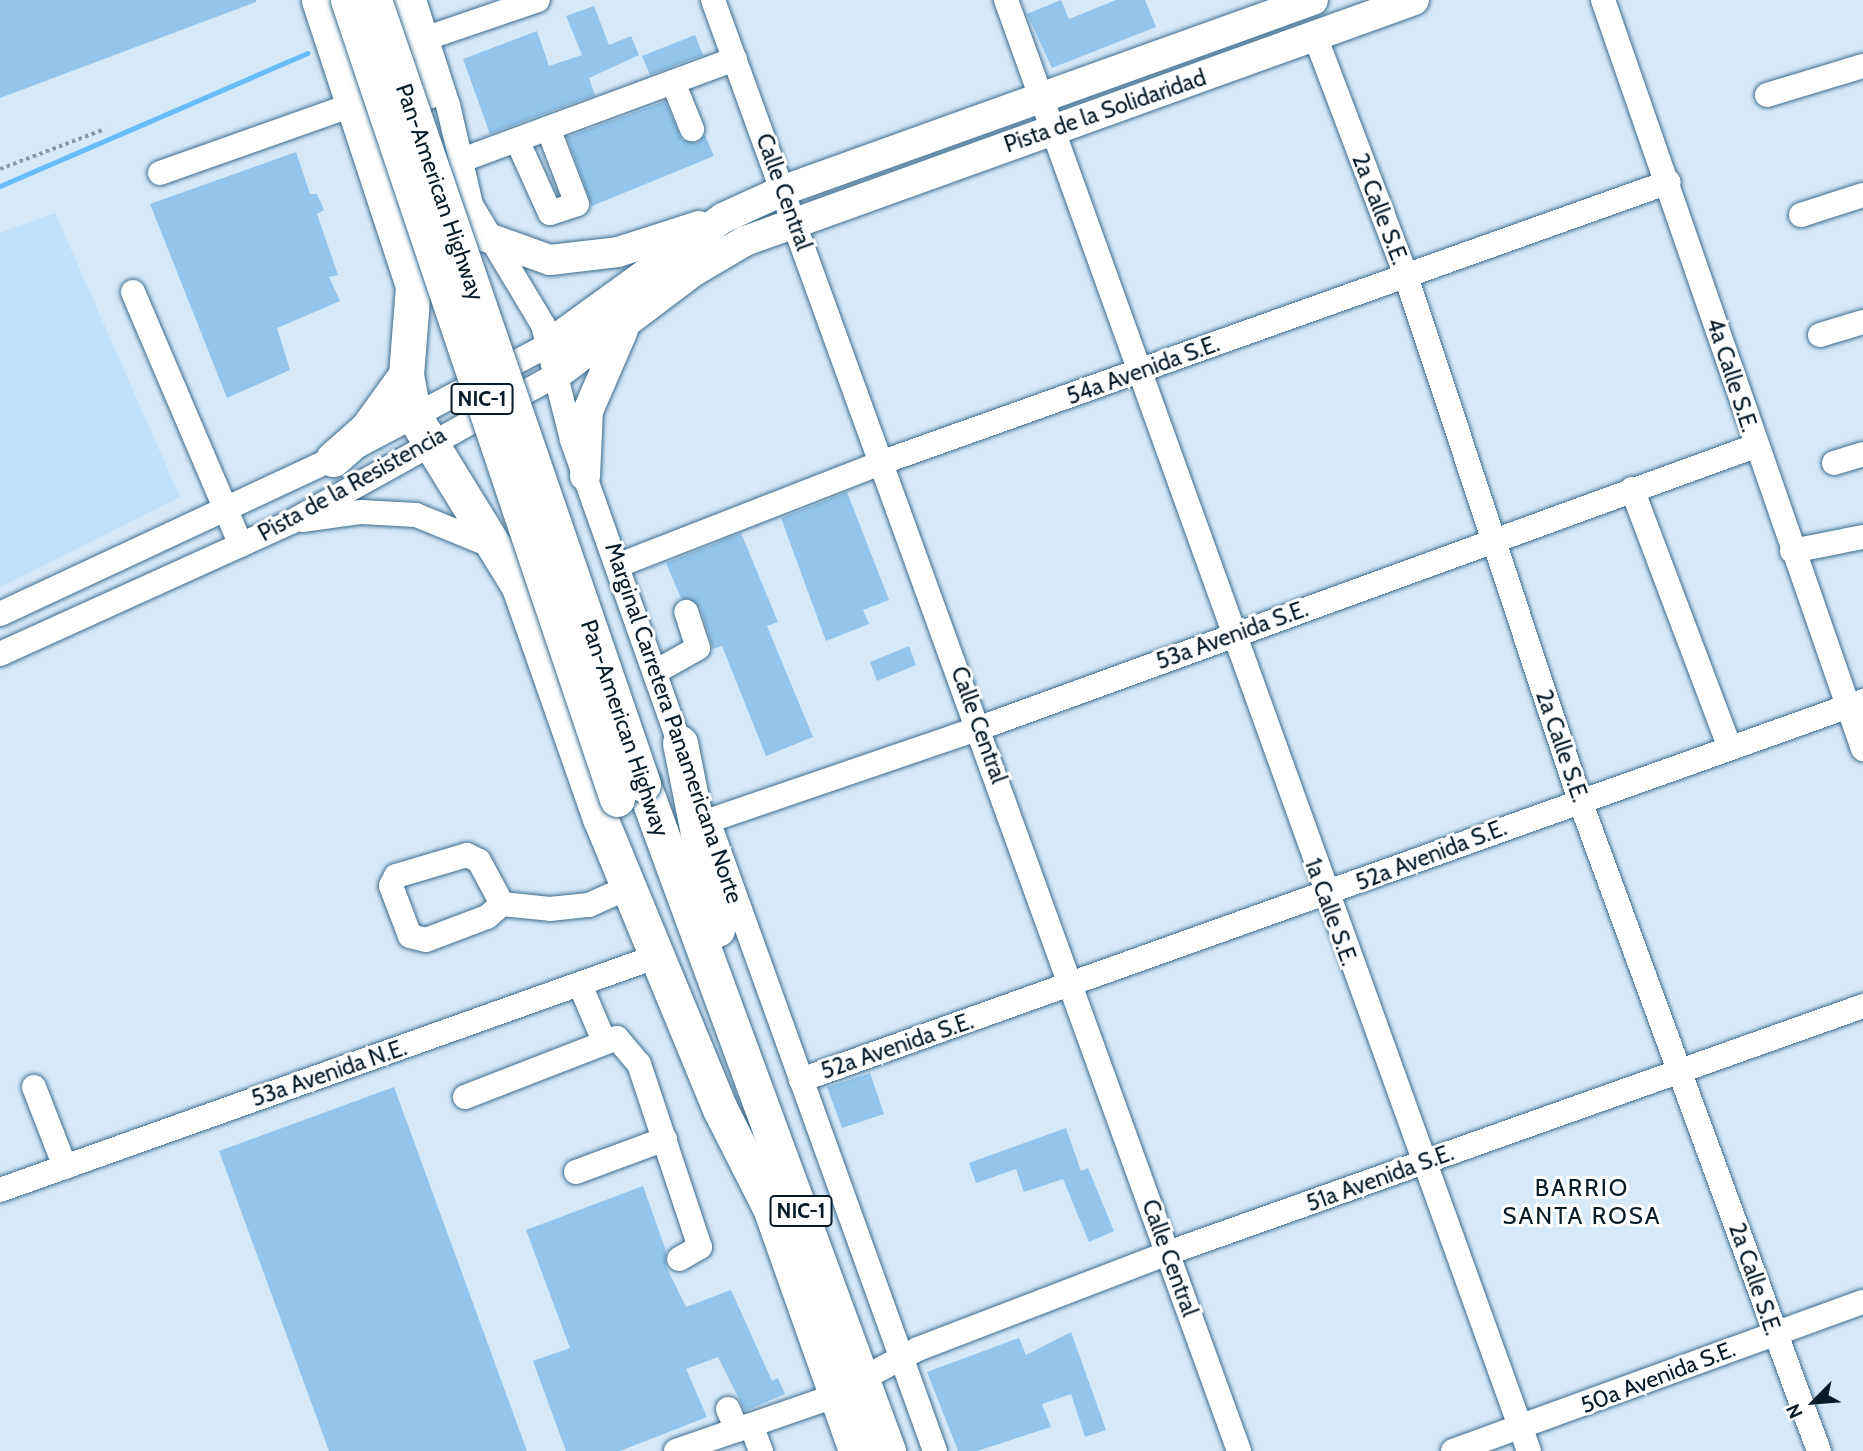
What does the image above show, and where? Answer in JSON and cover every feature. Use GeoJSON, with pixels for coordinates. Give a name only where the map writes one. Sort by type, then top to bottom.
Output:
{"type":"FeatureCollection","features":[{"type":"Feature","properties":{"kind":"highway"},"geometry":{"type":"LineString","coordinates":[[319,0],[413,286],[406,375],[420,429],[490,545],[519,587],[629,887],[720,1110],[770,1208]]}},
{"type":"Feature","properties":{"kind":"highway","name":"Pan-American Highway"},"geometry":{"type":"LineString","coordinates":[[348,0],[630,791],[741,1042],[849,1386],[856,1451]]}},
{"type":"Feature","properties":{"kind":"highway","name":"Pan-American Highway"},"geometry":{"type":"LineString","coordinates":[[374,0],[630,791],[770,1208],[849,1386],[888,1451]]}},
{"type":"Feature","properties":{"kind":"highway"},"geometry":{"type":"LineString","coordinates":[[333,459],[367,429],[406,375]]}},
{"type":"Feature","properties":{"kind":"highway"},"geometry":{"type":"LineString","coordinates":[[680,743],[741,1042]]}},
{"type":"Feature","properties":{"kind":"main road","name":"Pista de la Solidaridad"},"geometry":{"type":"LineString","coordinates":[[795,221],[1415,0]]}},
{"type":"Feature","properties":{"kind":"main road","name":"Pista de la Solidaridad"},"geometry":{"type":"LineString","coordinates":[[784,190],[1307,1]]}},
{"type":"Feature","properties":{"kind":"main road","name":"Pista de la Resistencia"},"geometry":{"type":"LineString","coordinates":[[548,345],[723,218],[784,190]]}},
{"type":"Feature","properties":{"kind":"main road"},"geometry":{"type":"LineString","coordinates":[[486,237],[550,260],[584,258],[723,218]]}},
{"type":"Feature","properties":{"kind":"main road","name":"Pista de la Resistencia"},"geometry":{"type":"LineString","coordinates":[[556,374],[721,254],[795,221]]}},
{"type":"Feature","properties":{"kind":"main road"},"geometry":{"type":"LineString","coordinates":[[585,476],[587,411],[625,326]]}},
{"type":"Feature","properties":{"kind":"street"},"geometry":{"type":"LineString","coordinates":[[394,0],[471,205]]}},
{"type":"Feature","properties":{"kind":"street","name":"Marginal Carretera Panamericana Norte"},"geometry":{"type":"LineString","coordinates":[[414,0],[451,105],[471,205],[486,237],[533,302],[585,476],[935,1451]]}},
{"type":"Feature","properties":{"kind":"street"},"geometry":{"type":"LineString","coordinates":[[427,38],[538,0]]}},
{"type":"Feature","properties":{"kind":"street","name":"Calle Central"},"geometry":{"type":"LineString","coordinates":[[713,0],[980,728],[1239,1451]]}},
{"type":"Feature","properties":{"kind":"street"},"geometry":{"type":"LineString","coordinates":[[1006,0],[1141,371]]}},
{"type":"Feature","properties":{"kind":"street","name":"4a Calle S.E."},"geometry":{"type":"LineString","coordinates":[[1603,0],[1669,182],[1792,551],[1855,704],[1863,749]]}},
{"type":"Feature","properties":{"kind":"street","name":"2a Calle S.E."},"geometry":{"type":"LineString","coordinates":[[1315,36],[1405,273],[1579,798],[1682,1070],[1774,1333],[1819,1451]]}},
{"type":"Feature","properties":{"kind":"street"},"geometry":{"type":"LineString","coordinates":[[462,160],[735,59]]}},
{"type":"Feature","properties":{"kind":"street"},"geometry":{"type":"LineString","coordinates":[[1767,95],[1863,66]]}},
{"type":"Feature","properties":{"kind":"street"},"geometry":{"type":"LineString","coordinates":[[673,82],[692,129]]}},
{"type":"Feature","properties":{"kind":"street"},"geometry":{"type":"LineString","coordinates":[[160,173],[355,104]]}},
{"type":"Feature","properties":{"kind":"street"},"geometry":{"type":"LineString","coordinates":[[517,140],[550,213],[577,204],[548,128]]}},
{"type":"Feature","properties":{"kind":"street","name":"54a Avenida S.E."},"geometry":{"type":"LineString","coordinates":[[619,565],[883,462],[1141,371],[1405,273],[1669,182]]}},
{"type":"Feature","properties":{"kind":"street"},"geometry":{"type":"LineString","coordinates":[[1801,215],[1863,195]]}},
{"type":"Feature","properties":{"kind":"street"},"geometry":{"type":"LineString","coordinates":[[133,292],[242,545]]}},
{"type":"Feature","properties":{"kind":"street"},"geometry":{"type":"LineString","coordinates":[[1820,335],[1863,321]]}},
{"type":"Feature","properties":{"kind":"street","name":"Pista de la Resistencia"},"geometry":{"type":"LineString","coordinates":[[0,654],[291,522],[420,429],[548,345]]}},
{"type":"Feature","properties":{"kind":"street","name":"1a Calle S.E."},"geometry":{"type":"LineString","coordinates":[[1141,371],[1231,635],[1421,1163],[1525,1440]]}},
{"type":"Feature","properties":{"kind":"street","name":"Pista de la Resistencia"},"geometry":{"type":"LineString","coordinates":[[0,614],[333,459],[420,429],[556,374]]}},
{"type":"Feature","properties":{"kind":"street","name":"53a Avenida S.E."},"geometry":{"type":"LineString","coordinates":[[708,821],[980,728],[1755,446]]}},
{"type":"Feature","properties":{"kind":"street"},"geometry":{"type":"LineString","coordinates":[[1834,463],[1863,454]]}},
{"type":"Feature","properties":{"kind":"street"},"geometry":{"type":"LineString","coordinates":[[1632,489],[1729,747]]}},
{"type":"Feature","properties":{"kind":"street"},"geometry":{"type":"LineString","coordinates":[[291,522],[361,512],[416,515],[490,545]]}},
{"type":"Feature","properties":{"kind":"street"},"geometry":{"type":"LineString","coordinates":[[1792,551],[1863,537]]}},
{"type":"Feature","properties":{"kind":"street"},"geometry":{"type":"LineString","coordinates":[[657,671],[698,648],[686,612]]}},
{"type":"Feature","properties":{"kind":"street","name":"52a Avenida S.E."},"geometry":{"type":"LineString","coordinates":[[801,1080],[1325,895],[1579,798],[1855,704]]}},
{"type":"Feature","properties":{"kind":"street"},"geometry":{"type":"LineString","coordinates":[[502,904],[550,909],[589,905],[629,887]]}},
{"type":"Feature","properties":{"kind":"street","name":"53a Avenida N.E."},"geometry":{"type":"LineString","coordinates":[[0,1190],[581,987],[658,956]]}},
{"type":"Feature","properties":{"kind":"street"},"geometry":{"type":"LineString","coordinates":[[581,987],[604,1041]]}},
{"type":"Feature","properties":{"kind":"street","name":"51a Avenida S.E."},"geometry":{"type":"LineString","coordinates":[[676,1451],[739,1421],[849,1386],[901,1358],[1168,1253],[1863,1006]]}},
{"type":"Feature","properties":{"kind":"street"},"geometry":{"type":"LineString","coordinates":[[465,1097],[617,1038],[639,1064],[700,1247],[679,1259]]}},
{"type":"Feature","properties":{"kind":"street"},"geometry":{"type":"LineString","coordinates":[[34,1087],[65,1167]]}},
{"type":"Feature","properties":{"kind":"street"},"geometry":{"type":"LineString","coordinates":[[576,1172],[665,1139]]}},
{"type":"Feature","properties":{"kind":"street","name":"50a Avenida S.E."},"geometry":{"type":"LineString","coordinates":[[1453,1451],[1525,1440],[1774,1333],[1863,1302]]}},
{"type":"Feature","properties":{"kind":"street"},"geometry":{"type":"LineString","coordinates":[[739,1421],[761,1451]]}},
{"type":"Feature","properties":{"kind":"path"},"geometry":{"type":"LineString","coordinates":[[0,169],[106,129]]}},
{"type":"Feature","properties":{"kind":"shaded area"},"geometry":{"type":"Polygon","coordinates":[[[55,213],[180,497],[0,587],[0,233],[55,213]]]}},
{"type":"Feature","properties":{"kind":"building"},"geometry":{"type":"Polygon","coordinates":[[[0,0],[256,0],[256,2],[0,98],[0,0]]]}},
{"type":"Feature","properties":{"kind":"building"},"geometry":{"type":"Polygon","coordinates":[[[1061,0],[1069,19],[1116,0],[1145,0],[1156,27],[1052,68],[1027,14],[1061,0]]]}},
{"type":"Feature","properties":{"kind":"building"},"geometry":{"type":"Polygon","coordinates":[[[594,6],[609,45],[631,36],[639,55],[589,78],[595,95],[490,134],[463,59],[537,31],[549,66],[582,55],[566,16],[594,6]]]}},
{"type":"Feature","properties":{"kind":"building"},"geometry":{"type":"Polygon","coordinates":[[[695,35],[703,55],[650,75],[642,56],[695,35]]]}},
{"type":"Feature","properties":{"kind":"building"},"geometry":{"type":"Polygon","coordinates":[[[665,101],[682,140],[697,143],[705,135],[714,156],[592,206],[567,137],[665,101]]]}},
{"type":"Feature","properties":{"kind":"building"},"geometry":{"type":"Polygon","coordinates":[[[296,152],[310,194],[317,194],[324,210],[317,214],[338,275],[329,277],[340,301],[277,328],[290,370],[227,398],[150,204],[296,152]]]}},
{"type":"Feature","properties":{"kind":"building"},"geometry":{"type":"Polygon","coordinates":[[[847,492],[889,600],[863,610],[869,624],[826,641],[781,518],[847,492]]]}},
{"type":"Feature","properties":{"kind":"building"},"geometry":{"type":"Polygon","coordinates":[[[741,533],[778,622],[767,626],[813,737],[766,756],[722,646],[713,649],[700,607],[681,598],[666,563],[741,533]]]}},
{"type":"Feature","properties":{"kind":"building"},"geometry":{"type":"Polygon","coordinates":[[[909,646],[916,665],[877,681],[870,662],[909,646]]]}},
{"type":"Feature","properties":{"kind":"building"},"geometry":{"type":"Polygon","coordinates":[[[870,1073],[884,1114],[842,1128],[827,1087],[870,1073]]]}},
{"type":"Feature","properties":{"kind":"building"},"geometry":{"type":"Polygon","coordinates":[[[394,1087],[527,1451],[329,1451],[219,1151],[394,1087]]]}},
{"type":"Feature","properties":{"kind":"building"},"geometry":{"type":"Polygon","coordinates":[[[1066,1128],[1081,1171],[1088,1168],[1114,1231],[1089,1242],[1063,1179],[1024,1192],[1016,1169],[976,1183],[969,1163],[1066,1128]]]}},
{"type":"Feature","properties":{"kind":"building"},"geometry":{"type":"Polygon","coordinates":[[[643,1186],[666,1251],[666,1266],[686,1307],[731,1290],[772,1381],[778,1378],[785,1394],[745,1411],[718,1357],[686,1369],[707,1417],[620,1451],[566,1451],[533,1361],[570,1348],[526,1230],[643,1186]]]}},
{"type":"Feature","properties":{"kind":"building"},"geometry":{"type":"Polygon","coordinates":[[[1071,1332],[1106,1430],[1085,1437],[1071,1394],[1042,1404],[1051,1427],[977,1451],[958,1451],[927,1372],[1019,1338],[1026,1355],[1071,1332]]]}},
{"type":"Feature","properties":{"kind":"waterway"},"geometry":{"type":"LineString","coordinates":[[0,186],[307,53]]}},
{"type":"Feature","properties":{"kind":"district","name":"BARRIO SANTA ROSA"},"geometry":{"type":"Point","coordinates":[1582,1202]}}]}
